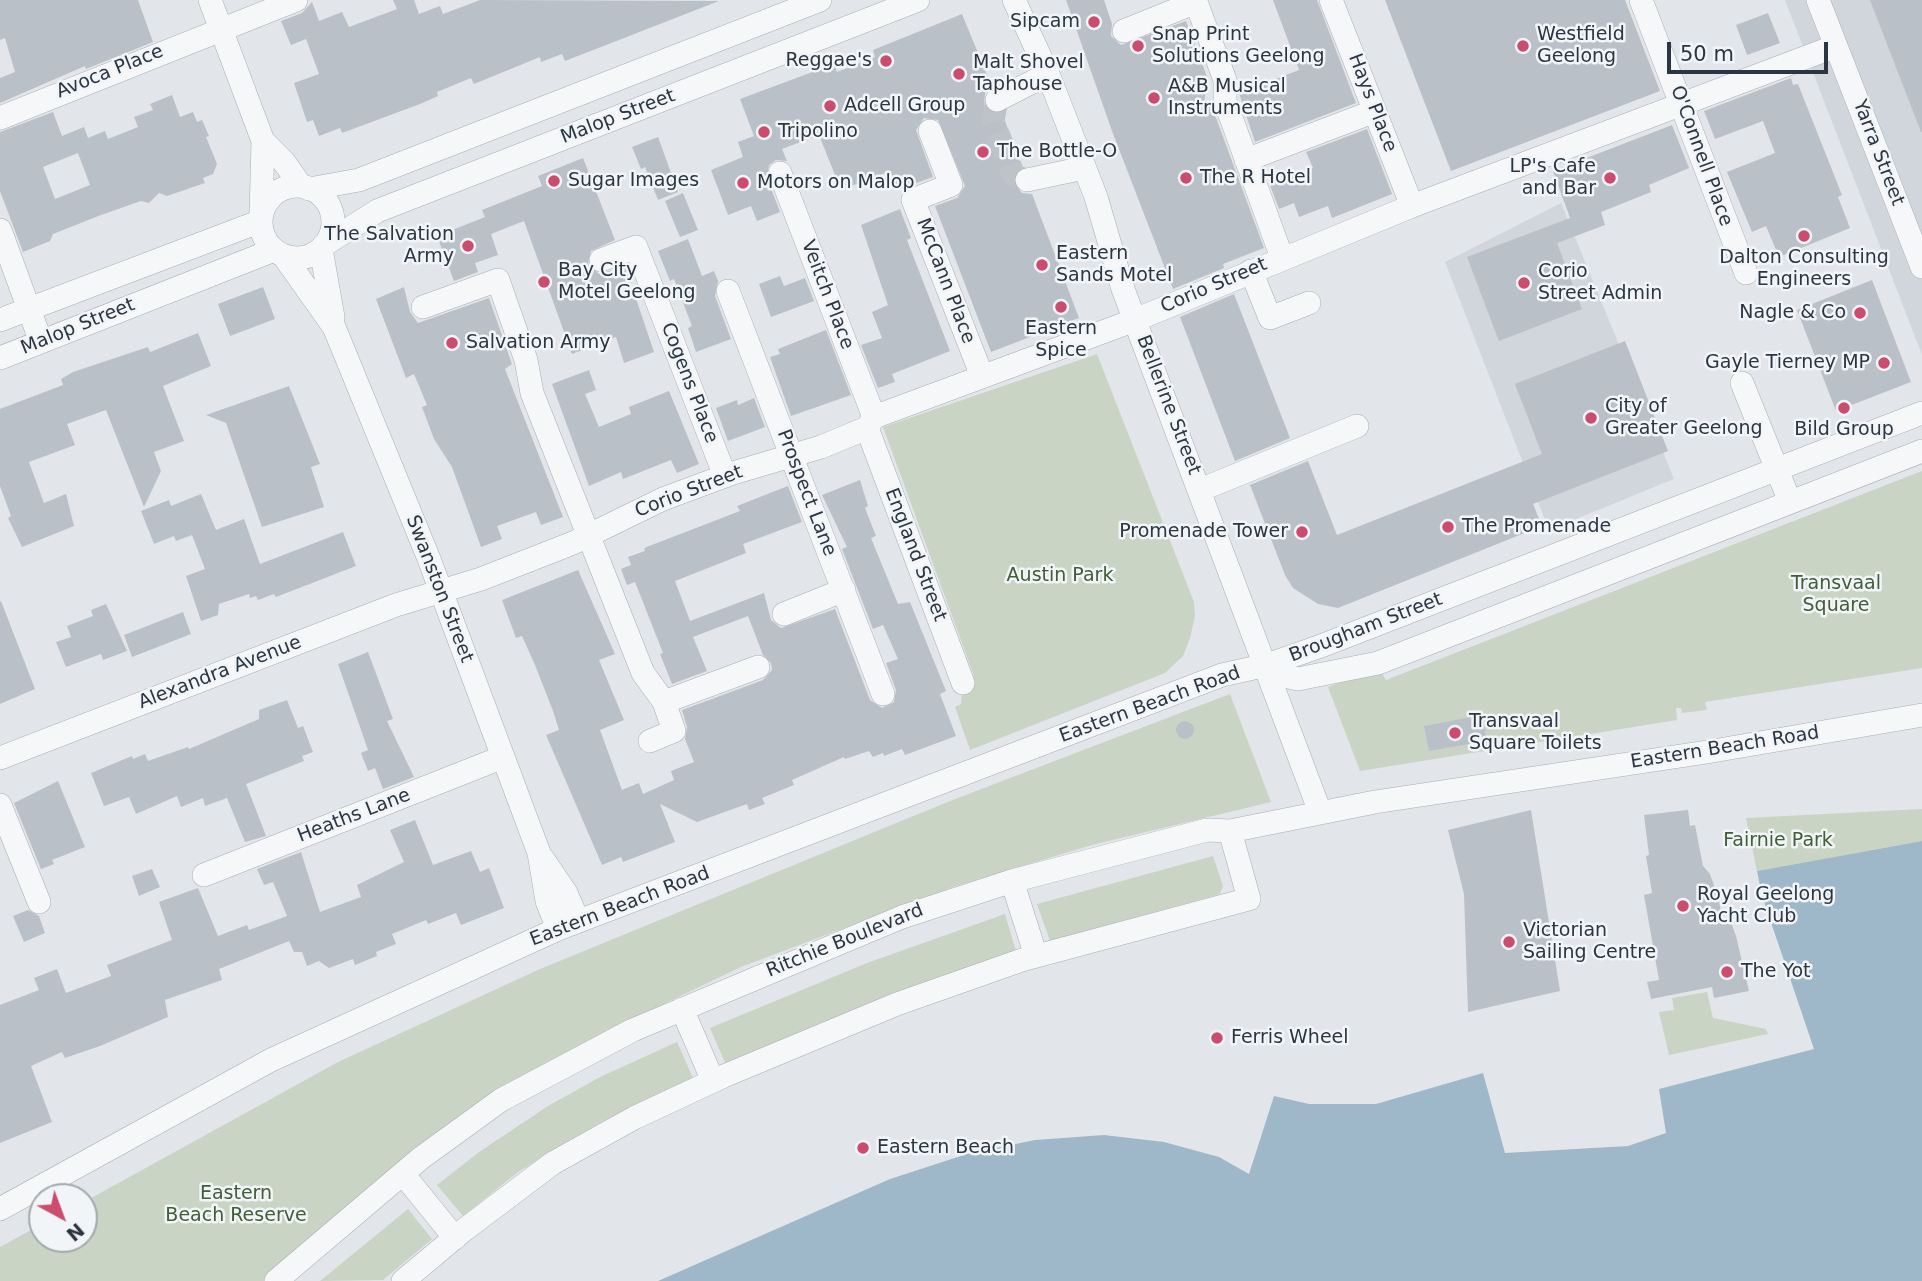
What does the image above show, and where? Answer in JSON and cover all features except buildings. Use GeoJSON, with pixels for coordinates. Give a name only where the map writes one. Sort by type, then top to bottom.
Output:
{"type":"FeatureCollection","features":[{"type":"Feature","properties":{"kind":"street"},"geometry":{"type":"LineString","coordinates":[[210,0],[263,141],[262,232],[279,253],[305,257],[323,247],[331,230],[331,213],[323,198],[305,188],[263,141]]}},
{"type":"Feature","properties":{"kind":"street","name":"Avoca Place"},"geometry":{"type":"LineString","coordinates":[[0,117],[296,0]]}},
{"type":"Feature","properties":{"kind":"street","name":"Malop Street"},"geometry":{"type":"LineString","coordinates":[[305,188],[359,180],[820,0]]}},
{"type":"Feature","properties":{"kind":"street","name":"Malop Street"},"geometry":{"type":"LineString","coordinates":[[323,247],[377,211],[918,0]]}},
{"type":"Feature","properties":{"kind":"street","name":"Bellerine Street"},"geometry":{"type":"LineString","coordinates":[[1014,0],[1048,74],[1084,168],[1135,320],[1267,665],[1320,812]]}},
{"type":"Feature","properties":{"kind":"street","name":"Hays Place"},"geometry":{"type":"LineString","coordinates":[[1331,0],[1412,206]]}},
{"type":"Feature","properties":{"kind":"street","name":"O'Connell Place"},"geometry":{"type":"LineString","coordinates":[[1641,0],[1746,273]]}},
{"type":"Feature","properties":{"kind":"street","name":"Yarra Street"},"geometry":{"type":"LineString","coordinates":[[1818,0],[1922,267]]}},
{"type":"Feature","properties":{"kind":"street"},"geometry":{"type":"LineString","coordinates":[[1124,30],[1196,2],[1225,80],[1225,101],[1282,258]]}},
{"type":"Feature","properties":{"kind":"street","name":"Corio Street"},"geometry":{"type":"LineString","coordinates":[[441,591],[473,582],[590,535],[663,499],[725,476],[793,457],[982,376],[1135,320],[1412,206],[1836,46]]}},
{"type":"Feature","properties":{"kind":"street"},"geometry":{"type":"LineString","coordinates":[[690,50],[702,84]]}},
{"type":"Feature","properties":{"kind":"street"},"geometry":{"type":"LineString","coordinates":[[997,100],[1048,74]]}},
{"type":"Feature","properties":{"kind":"street"},"geometry":{"type":"LineString","coordinates":[[1247,160],[1375,111]]}},
{"type":"Feature","properties":{"kind":"street"},"geometry":{"type":"LineString","coordinates":[[495,127],[508,160]]}},
{"type":"Feature","properties":{"kind":"street","name":"McCann Place"},"geometry":{"type":"LineString","coordinates":[[930,131],[951,185],[913,200],[982,376]]}},
{"type":"Feature","properties":{"kind":"street"},"geometry":{"type":"LineString","coordinates":[[1027,180],[1084,168]]}},
{"type":"Feature","properties":{"kind":"street","name":"Veitch Place"},"geometry":{"type":"LineString","coordinates":[[780,173],[871,423]]}},
{"type":"Feature","properties":{"kind":"street"},"geometry":{"type":"LineString","coordinates":[[261,218],[276,193],[305,188]]}},
{"type":"Feature","properties":{"kind":"street","name":"Malop Street"},"geometry":{"type":"LineString","coordinates":[[0,320],[261,218]]}},
{"type":"Feature","properties":{"kind":"street"},"geometry":{"type":"LineString","coordinates":[[0,230],[41,342]]}},
{"type":"Feature","properties":{"kind":"street","name":"Swanston Street"},"geometry":{"type":"LineString","coordinates":[[323,247],[334,327],[441,591],[540,853],[547,901],[568,925]]}},
{"type":"Feature","properties":{"kind":"street","name":"Cogens Place"},"geometry":{"type":"LineString","coordinates":[[601,260],[636,247],[725,476]]}},
{"type":"Feature","properties":{"kind":"street","name":"Malop Street"},"geometry":{"type":"LineString","coordinates":[[0,358],[279,253]]}},
{"type":"Feature","properties":{"kind":"street","name":"Swanston Street"},"geometry":{"type":"LineString","coordinates":[[279,253],[334,327]]}},
{"type":"Feature","properties":{"kind":"street"},"geometry":{"type":"LineString","coordinates":[[1251,271],[1270,318],[1309,303]]}},
{"type":"Feature","properties":{"kind":"street"},"geometry":{"type":"LineString","coordinates":[[423,307],[498,280],[526,360],[532,393],[643,673],[664,702],[674,731],[650,741]]}},
{"type":"Feature","properties":{"kind":"street","name":"Prospect Lane"},"geometry":{"type":"LineString","coordinates":[[728,291],[884,694]]}},
{"type":"Feature","properties":{"kind":"street"},"geometry":{"type":"LineString","coordinates":[[1742,383],[1790,502]]}},
{"type":"Feature","properties":{"kind":"street","name":"Brougham Street"},"geometry":{"type":"LineString","coordinates":[[1267,665],[1922,413]]}},
{"type":"Feature","properties":{"kind":"street","name":"England Street"},"geometry":{"type":"LineString","coordinates":[[871,423],[963,683]]}},
{"type":"Feature","properties":{"kind":"street"},"geometry":{"type":"LineString","coordinates":[[1200,490],[1357,426]]}},
{"type":"Feature","properties":{"kind":"street","name":"Brougham Street"},"geometry":{"type":"LineString","coordinates":[[1267,665],[1284,676],[1298,679],[1373,664],[1922,451]]}},
{"type":"Feature","properties":{"kind":"street"},"geometry":{"type":"LineString","coordinates":[[1546,559],[1559,592]]}},
{"type":"Feature","properties":{"kind":"street"},"geometry":{"type":"LineString","coordinates":[[783,614],[844,590]]}},
{"type":"Feature","properties":{"kind":"street","name":"Alexandra Avenue"},"geometry":{"type":"LineString","coordinates":[[0,758],[383,610],[441,591]]}},
{"type":"Feature","properties":{"kind":"street","name":"Eastern Beach Road"},"geometry":{"type":"LineString","coordinates":[[0,1209],[271,1060],[568,925],[1222,675],[1267,665]]}},
{"type":"Feature","properties":{"kind":"street"},"geometry":{"type":"LineString","coordinates":[[664,702],[758,667]]}},
{"type":"Feature","properties":{"kind":"street","name":"Eastern Beach Road"},"geometry":{"type":"LineString","coordinates":[[1320,812],[1922,715]]}},
{"type":"Feature","properties":{"kind":"street","name":"Heaths Lane"},"geometry":{"type":"LineString","coordinates":[[204,875],[503,757]]}},
{"type":"Feature","properties":{"kind":"street"},"geometry":{"type":"LineString","coordinates":[[0,805],[39,902]]}},
{"type":"Feature","properties":{"kind":"street","name":"Ritchie Boulevard"},"geometry":{"type":"LineString","coordinates":[[276,1281],[403,1174],[501,1100],[633,1030],[902,917],[1012,881],[1207,830],[1230,831],[1320,812]]}},
{"type":"Feature","properties":{"kind":"street"},"geometry":{"type":"LineString","coordinates":[[403,1281],[553,1163],[634,1118],[713,1081],[897,1004],[1036,956],[1249,899],[1230,831]]}},
{"type":"Feature","properties":{"kind":"street"},"geometry":{"type":"LineString","coordinates":[[1012,881],[1036,956]]}},
{"type":"Feature","properties":{"kind":"street"},"geometry":{"type":"LineString","coordinates":[[682,1009],[713,1081]]}},
{"type":"Feature","properties":{"kind":"street"},"geometry":{"type":"LineString","coordinates":[[403,1174],[455,1238]]}},
{"type":"Feature","properties":{"kind":"shaded area"},"geometry":{"type":"Polygon","coordinates":[[[1785,0],[1922,0],[1922,355],[1785,0]]]}},
{"type":"Feature","properties":{"kind":"shaded area"},"geometry":{"type":"Polygon","coordinates":[[[1561,203],[1674,479],[1549,530],[1445,262],[1561,203]]]}},
{"type":"Feature","properties":{"kind":"green space","name":"Austin Park"},"geometry":{"type":"Polygon","coordinates":[[[1097,354],[1194,602],[1195,616],[1190,638],[1183,656],[1165,673],[970,750],[955,707],[961,704],[962,691],[974,676],[883,427],[1097,354]]]}},
{"type":"Feature","properties":{"kind":"green space","name":"Transvaal Square"},"geometry":{"type":"Polygon","coordinates":[[[1922,471],[1922,668],[1705,702],[1707,710],[1682,713],[1681,708],[1676,708],[1677,720],[1360,771],[1328,687],[1379,668],[1386,680],[1922,471]]]}},
{"type":"Feature","properties":{"kind":"green space","name":"Eastern Beach Reserve"},"geometry":{"type":"Polygon","coordinates":[[[1230,694],[1271,802],[1092,845],[953,887],[741,967],[508,1084],[264,1281],[0,1281],[0,1247],[28,1232],[28,1253],[98,1253],[98,1194],[338,1062],[540,969],[950,801],[1230,694]]]}},
{"type":"Feature","properties":{"kind":"green space","name":"Fairnie Park"},"geometry":{"type":"Polygon","coordinates":[[[1922,809],[1922,841],[1757,871],[1746,818],[1922,809]]]}},
{"type":"Feature","properties":{"kind":"green space"},"geometry":{"type":"Polygon","coordinates":[[[1213,856],[1223,886],[1220,894],[1050,941],[1037,904],[1213,856]]]}},
{"type":"Feature","properties":{"kind":"green space"},"geometry":{"type":"Polygon","coordinates":[[[1005,914],[1016,951],[726,1065],[710,1028],[867,963],[1005,914]]]}},
{"type":"Feature","properties":{"kind":"green space"},"geometry":{"type":"Polygon","coordinates":[[[1707,992],[1713,1018],[1766,1029],[1768,1034],[1669,1055],[1659,1012],[1674,1010],[1672,998],[1707,992]]]}},
{"type":"Feature","properties":{"kind":"green space"},"geometry":{"type":"Polygon","coordinates":[[[677,1042],[693,1078],[599,1123],[518,1172],[463,1216],[437,1185],[479,1152],[548,1106],[600,1077],[677,1042]]]}},
{"type":"Feature","properties":{"kind":"green space"},"geometry":{"type":"Polygon","coordinates":[[[408,1209],[432,1239],[383,1280],[320,1281],[408,1209]]]}},
{"type":"Feature","properties":{"kind":"water"},"geometry":{"type":"Polygon","coordinates":[[[1922,841],[1922,1281],[658,1281],[890,1179],[967,1154],[1035,1140],[1104,1135],[1164,1142],[1219,1157],[1249,1174],[1274,1096],[1309,1104],[1376,1104],[1483,1073],[1505,1153],[1628,1146],[1666,1133],[1659,1089],[1814,1049],[1762,896],[1757,871],[1922,841]]]}},
{"type":"Feature","properties":{"kind":"tunnel"},"geometry":{"type":"LineString","coordinates":[[997,100],[993,120],[1014,176],[1027,180]]}},
{"type":"Feature","properties":{"kind":"place","name":"Sipcam"},"geometry":{"type":"Point","coordinates":[1094,22]}},
{"type":"Feature","properties":{"kind":"place","name":"Snap Print Solutions Geelong"},"geometry":{"type":"Point","coordinates":[1138,46]}},
{"type":"Feature","properties":{"kind":"place","name":"Westfield Geelong"},"geometry":{"type":"Point","coordinates":[1523,46]}},
{"type":"Feature","properties":{"kind":"place","name":"Reggae's"},"geometry":{"type":"Point","coordinates":[886,61]}},
{"type":"Feature","properties":{"kind":"place","name":"Malt Shovel Taphouse"},"geometry":{"type":"Point","coordinates":[959,74]}},
{"type":"Feature","properties":{"kind":"place","name":"A&B Musical Instruments"},"geometry":{"type":"Point","coordinates":[1154,98]}},
{"type":"Feature","properties":{"kind":"place","name":"Adcell Group"},"geometry":{"type":"Point","coordinates":[830,106]}},
{"type":"Feature","properties":{"kind":"place","name":"Tripolino"},"geometry":{"type":"Point","coordinates":[764,132]}},
{"type":"Feature","properties":{"kind":"place","name":"The Bottle-O"},"geometry":{"type":"Point","coordinates":[983,152]}},
{"type":"Feature","properties":{"kind":"place","name":"The R Hotel"},"geometry":{"type":"Point","coordinates":[1186,178]}},
{"type":"Feature","properties":{"kind":"place","name":"LP's Cafe and Bar"},"geometry":{"type":"Point","coordinates":[1610,178]}},
{"type":"Feature","properties":{"kind":"place","name":"Sugar Images"},"geometry":{"type":"Point","coordinates":[554,181]}},
{"type":"Feature","properties":{"kind":"place","name":"Motors on Malop"},"geometry":{"type":"Point","coordinates":[743,183]}},
{"type":"Feature","properties":{"kind":"place","name":"Dalton Consulting Engineers"},"geometry":{"type":"Point","coordinates":[1804,236]}},
{"type":"Feature","properties":{"kind":"place","name":"The Salvation Army"},"geometry":{"type":"Point","coordinates":[468,246]}},
{"type":"Feature","properties":{"kind":"place","name":"Eastern Sands Motel"},"geometry":{"type":"Point","coordinates":[1042,265]}},
{"type":"Feature","properties":{"kind":"place","name":"Bay City Motel Geelong"},"geometry":{"type":"Point","coordinates":[544,282]}},
{"type":"Feature","properties":{"kind":"place","name":"Corio Street Admin"},"geometry":{"type":"Point","coordinates":[1524,283]}},
{"type":"Feature","properties":{"kind":"place","name":"Eastern Spice"},"geometry":{"type":"Point","coordinates":[1061,307]}},
{"type":"Feature","properties":{"kind":"place","name":"Nagle & Co"},"geometry":{"type":"Point","coordinates":[1860,313]}},
{"type":"Feature","properties":{"kind":"place","name":"Salvation Army"},"geometry":{"type":"Point","coordinates":[452,343]}},
{"type":"Feature","properties":{"kind":"place","name":"Gayle Tierney MP"},"geometry":{"type":"Point","coordinates":[1884,363]}},
{"type":"Feature","properties":{"kind":"place","name":"Bild Group"},"geometry":{"type":"Point","coordinates":[1844,408]}},
{"type":"Feature","properties":{"kind":"place","name":"City of Greater Geelong"},"geometry":{"type":"Point","coordinates":[1591,418]}},
{"type":"Feature","properties":{"kind":"place","name":"The Promenade"},"geometry":{"type":"Point","coordinates":[1448,527]}},
{"type":"Feature","properties":{"kind":"place","name":"Promenade Tower"},"geometry":{"type":"Point","coordinates":[1302,532]}},
{"type":"Feature","properties":{"kind":"place","name":"Transvaal Square Toilets"},"geometry":{"type":"Point","coordinates":[1455,733]}},
{"type":"Feature","properties":{"kind":"place","name":"Royal Geelong Yacht Club"},"geometry":{"type":"Point","coordinates":[1683,906]}},
{"type":"Feature","properties":{"kind":"place","name":"Victorian Sailing Centre"},"geometry":{"type":"Point","coordinates":[1509,942]}},
{"type":"Feature","properties":{"kind":"place","name":"The Yot"},"geometry":{"type":"Point","coordinates":[1727,972]}},
{"type":"Feature","properties":{"kind":"place","name":"Ferris Wheel"},"geometry":{"type":"Point","coordinates":[1217,1038]}},
{"type":"Feature","properties":{"kind":"place","name":"Eastern Beach"},"geometry":{"type":"Point","coordinates":[863,1148]}}]}
